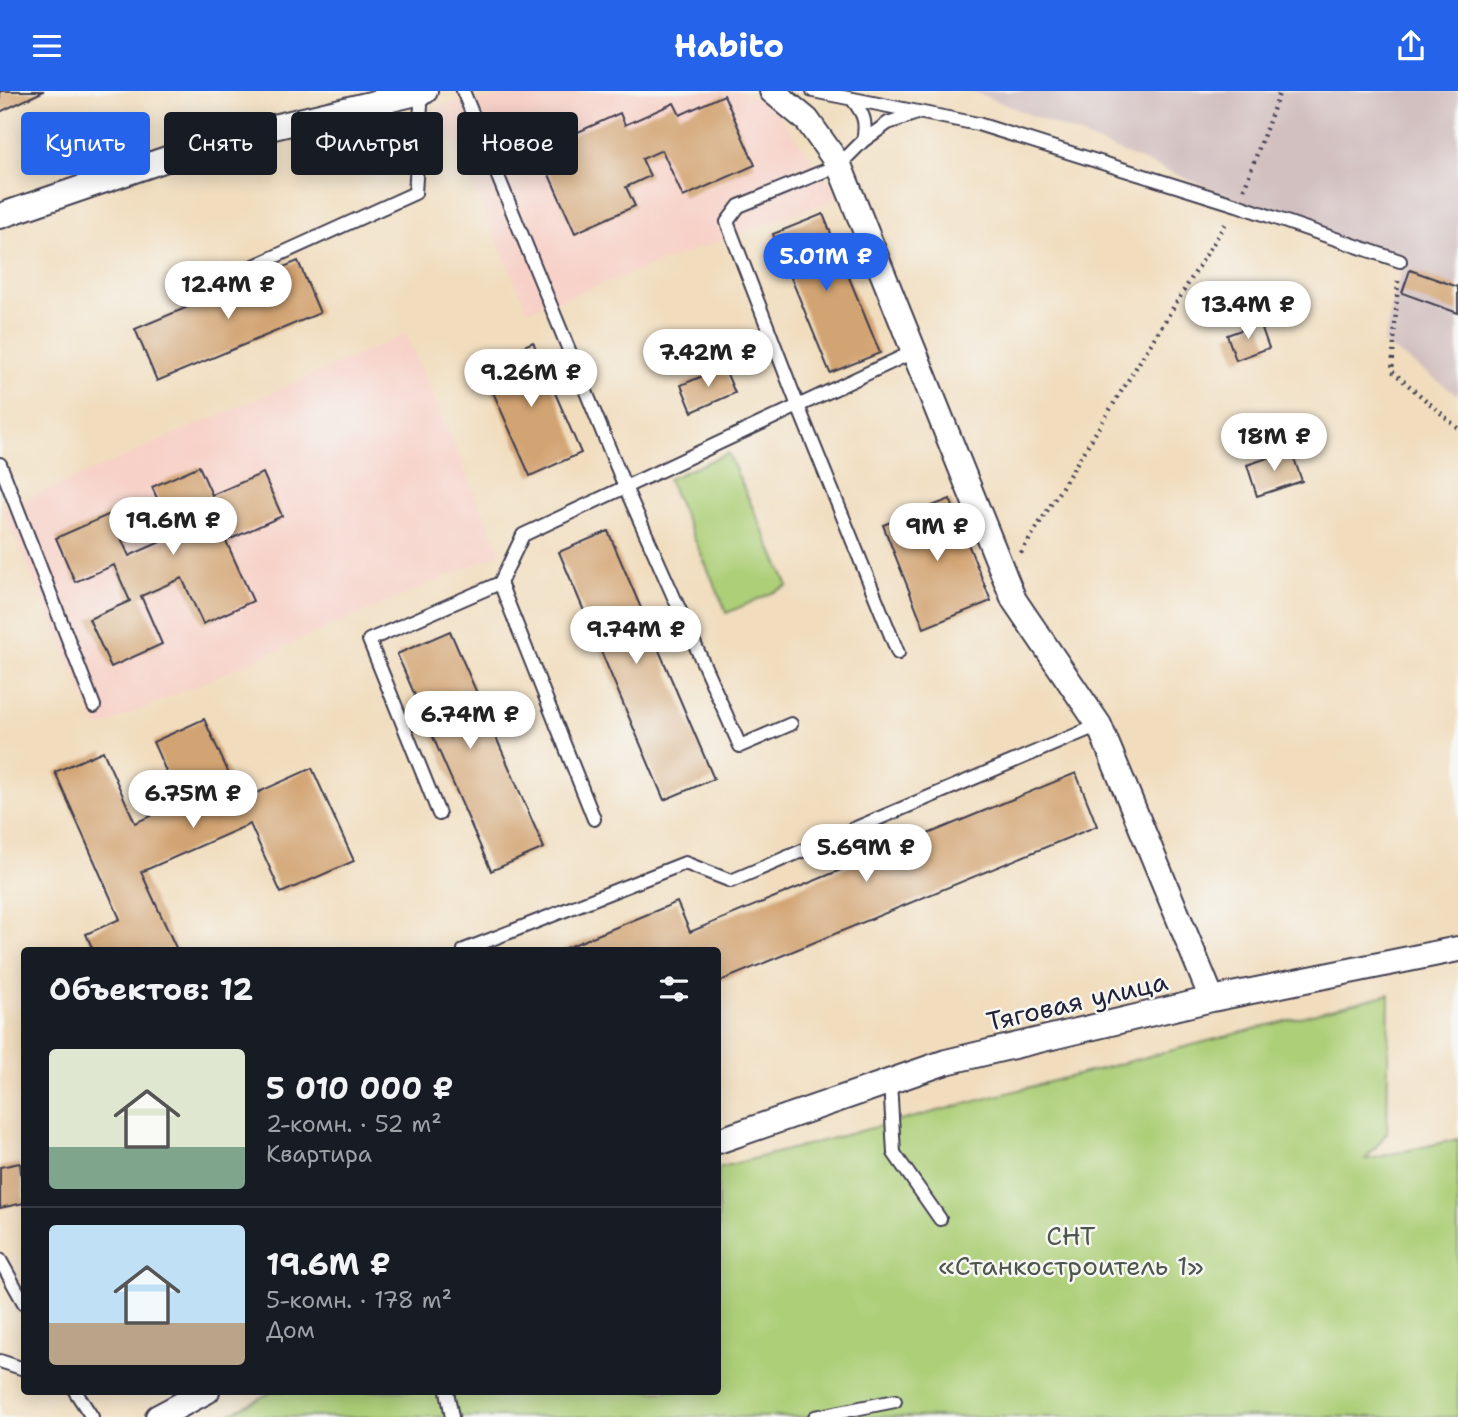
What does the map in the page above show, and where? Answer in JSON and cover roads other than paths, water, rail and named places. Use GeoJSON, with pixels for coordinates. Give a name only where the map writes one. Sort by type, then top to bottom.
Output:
{"type":"FeatureCollection","features":[{"type":"Feature","properties":{"kind":"street"},"geometry":{"type":"LineString","coordinates":[[0,216],[228,138],[424,91]]}},
{"type":"Feature","properties":{"kind":"street"},"geometry":{"type":"LineString","coordinates":[[772,91],[807,120],[839,165],[1014,600],[1099,725],[1212,999]]}},
{"type":"Feature","properties":{"kind":"street","name":"Тяговая улица"},"geometry":{"type":"LineString","coordinates":[[721,1140],[946,1062],[1212,999],[1458,949]]}},
{"type":"Feature","properties":{"kind":"street"},"geometry":{"type":"LineString","coordinates":[[158,1417],[199,1395]]}},
{"type":"Feature","properties":{"kind":"lane"},"geometry":{"type":"LineString","coordinates":[[221,281],[415,193],[424,91]]}},
{"type":"Feature","properties":{"kind":"lane"},"geometry":{"type":"LineString","coordinates":[[463,91],[625,487],[740,746],[791,724]]}},
{"type":"Feature","properties":{"kind":"lane"},"geometry":{"type":"LineString","coordinates":[[813,91],[978,124],[1237,205],[1400,261]]}},
{"type":"Feature","properties":{"kind":"lane"},"geometry":{"type":"LineString","coordinates":[[852,99],[863,113],[866,127],[863,141]]}},
{"type":"Feature","properties":{"kind":"lane"},"geometry":{"type":"LineString","coordinates":[[898,653],[727,222],[739,206],[839,165],[863,141],[888,123],[917,113]]}},
{"type":"Feature","properties":{"kind":"lane"},"geometry":{"type":"LineString","coordinates":[[439,814],[369,640],[500,583],[523,534],[915,351]]}},
{"type":"Feature","properties":{"kind":"lane"},"geometry":{"type":"LineString","coordinates":[[0,464],[94,705]]}},
{"type":"Feature","properties":{"kind":"lane"},"geometry":{"type":"LineString","coordinates":[[500,583],[594,819]]}},
{"type":"Feature","properties":{"kind":"lane"},"geometry":{"type":"LineString","coordinates":[[472,947],[685,863],[731,881],[1099,725]]}},
{"type":"Feature","properties":{"kind":"lane"},"geometry":{"type":"LineString","coordinates":[[890,1081],[894,1153],[940,1219]]}},
{"type":"Feature","properties":{"kind":"lane"},"geometry":{"type":"LineString","coordinates":[[0,1260],[21,1298]]}},
{"type":"Feature","properties":{"kind":"lane"},"geometry":{"type":"LineString","coordinates":[[0,1361],[21,1368]]}},
{"type":"Feature","properties":{"kind":"lane"},"geometry":{"type":"LineString","coordinates":[[78,1395],[92,1417]]}},
{"type":"Feature","properties":{"kind":"lane"},"geometry":{"type":"LineString","coordinates":[[448,1395],[452,1417]]}},
{"type":"Feature","properties":{"kind":"lane"},"geometry":{"type":"LineString","coordinates":[[815,1417],[895,1401]]}},
{"type":"Feature","properties":{"kind":"park label","name":"СНТ «Станкостроитель 1»"},"geometry":{"type":"Point","coordinates":[1071,1250]}}]}
